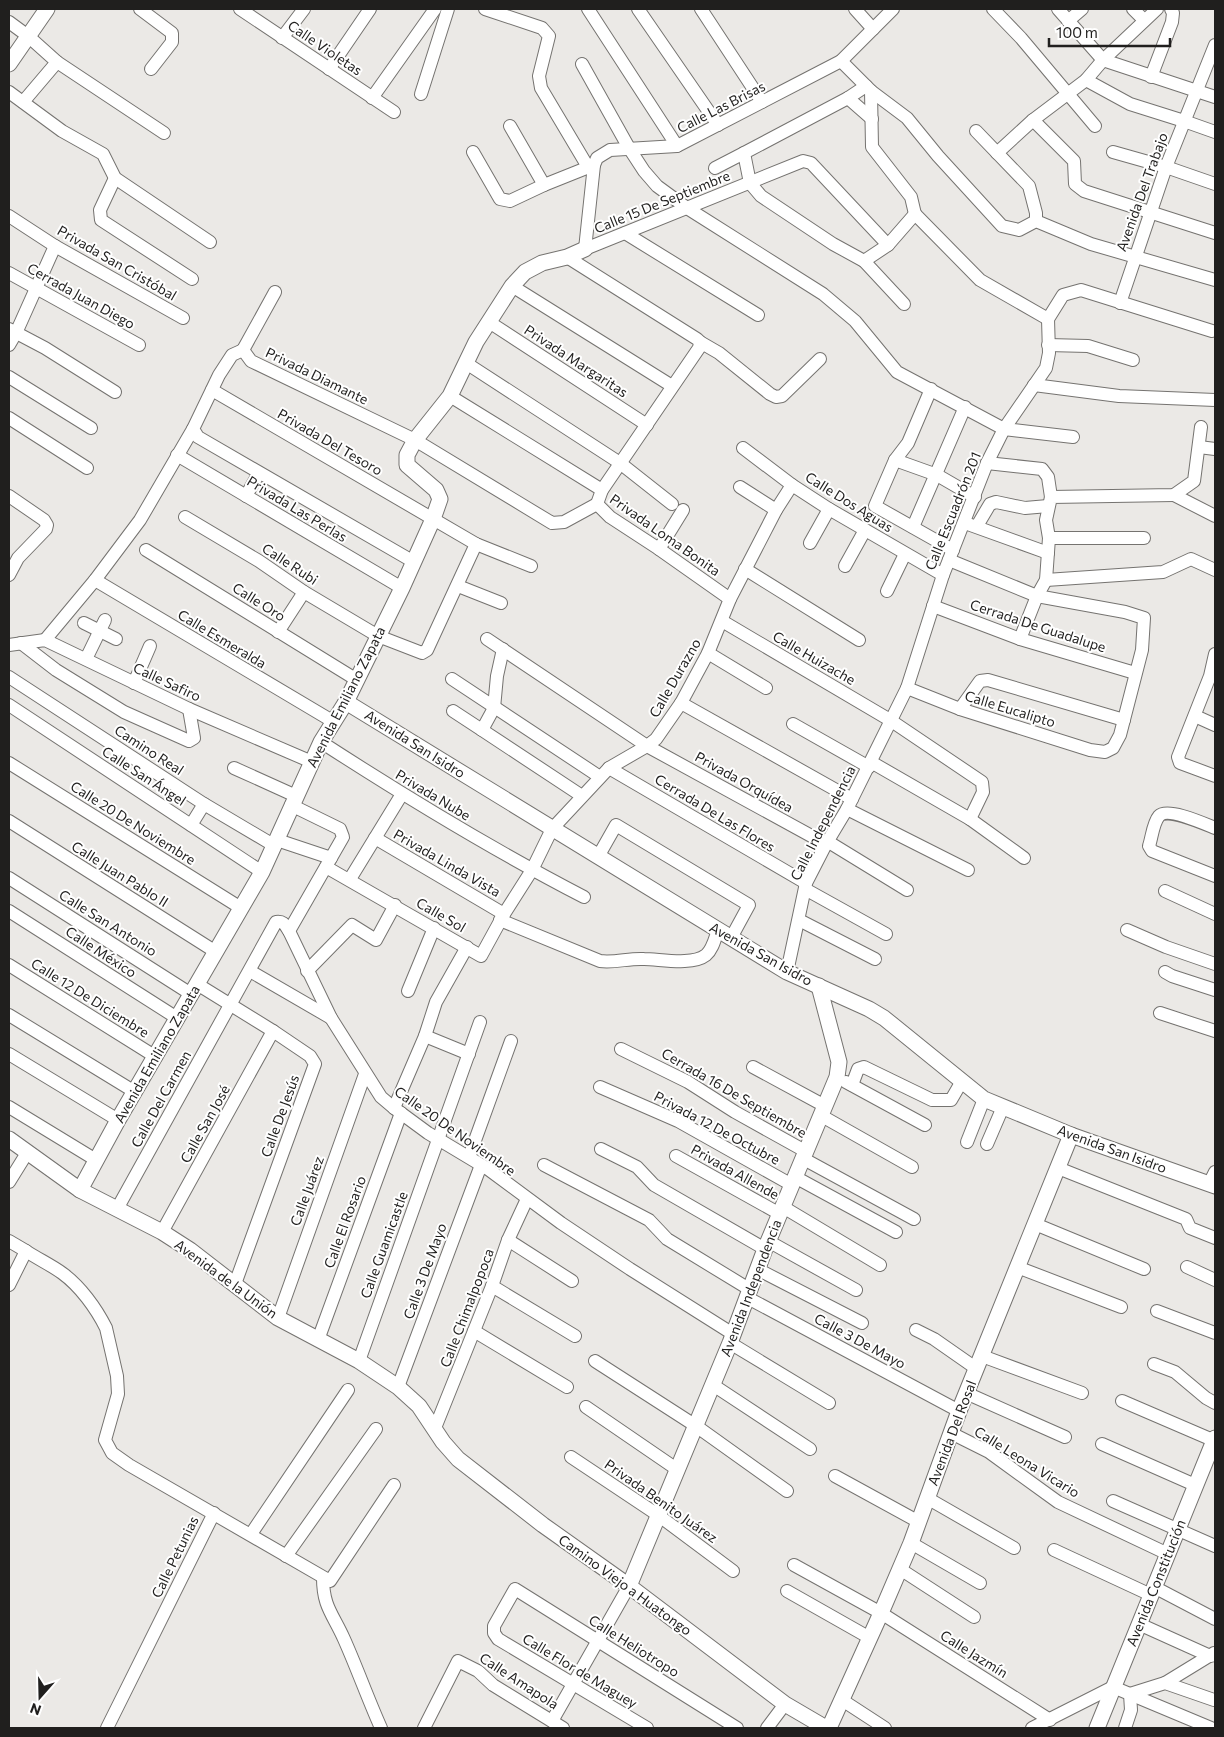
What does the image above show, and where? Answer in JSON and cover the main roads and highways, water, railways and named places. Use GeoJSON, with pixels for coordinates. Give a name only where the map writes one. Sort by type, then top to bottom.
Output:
{"type":"FeatureCollection","features":[{"type":"Feature","properties":{"kind":"main road"},"geometry":{"type":"LineString","coordinates":[[9,64],[47,9]]}},
{"type":"Feature","properties":{"kind":"main road","name":"Avenida Emiliano Zapata"},"geometry":{"type":"LineString","coordinates":[[80,1190],[118,1120],[262,872],[321,742],[346,702],[414,562],[440,499],[436,490],[407,466],[407,454],[415,440],[450,396],[476,342],[512,286],[525,272],[542,263],[585,250]]}},
{"type":"Feature","properties":{"kind":"main road","name":"Avenida San Isidro"},"geometry":{"type":"LineString","coordinates":[[346,702],[552,829],[599,855],[787,972],[884,1018],[984,1099],[1071,1135],[1213,1181]]}},
{"type":"Feature","properties":{"kind":"main road","name":"Avenida Independencia"},"geometry":{"type":"LineString","coordinates":[[629,1586],[713,1385],[803,1154],[837,1077],[839,1062],[819,986]]}},
{"type":"Feature","properties":{"kind":"main road","name":"Avenida Del Rosal"},"geometry":{"type":"LineString","coordinates":[[827,1728],[842,1700],[911,1543],[966,1393],[1071,1135]]}},
{"type":"Feature","properties":{"kind":"main road","name":"Avenida de la Unión"},"geometry":{"type":"LineString","coordinates":[[9,1139],[80,1190],[162,1232],[190,1250],[278,1318],[359,1362],[398,1387],[420,1406],[435,1428]]}},
{"type":"Feature","properties":{"kind":"main road","name":"Camino Viejo a Huatongo"},"geometry":{"type":"LineString","coordinates":[[435,1428],[443,1442],[458,1460],[785,1704],[827,1728]]}},
{"type":"Feature","properties":{"kind":"main road","name":"Avenida Constitución"},"geometry":{"type":"LineString","coordinates":[[1097,1728],[1215,1439]]}}]}
